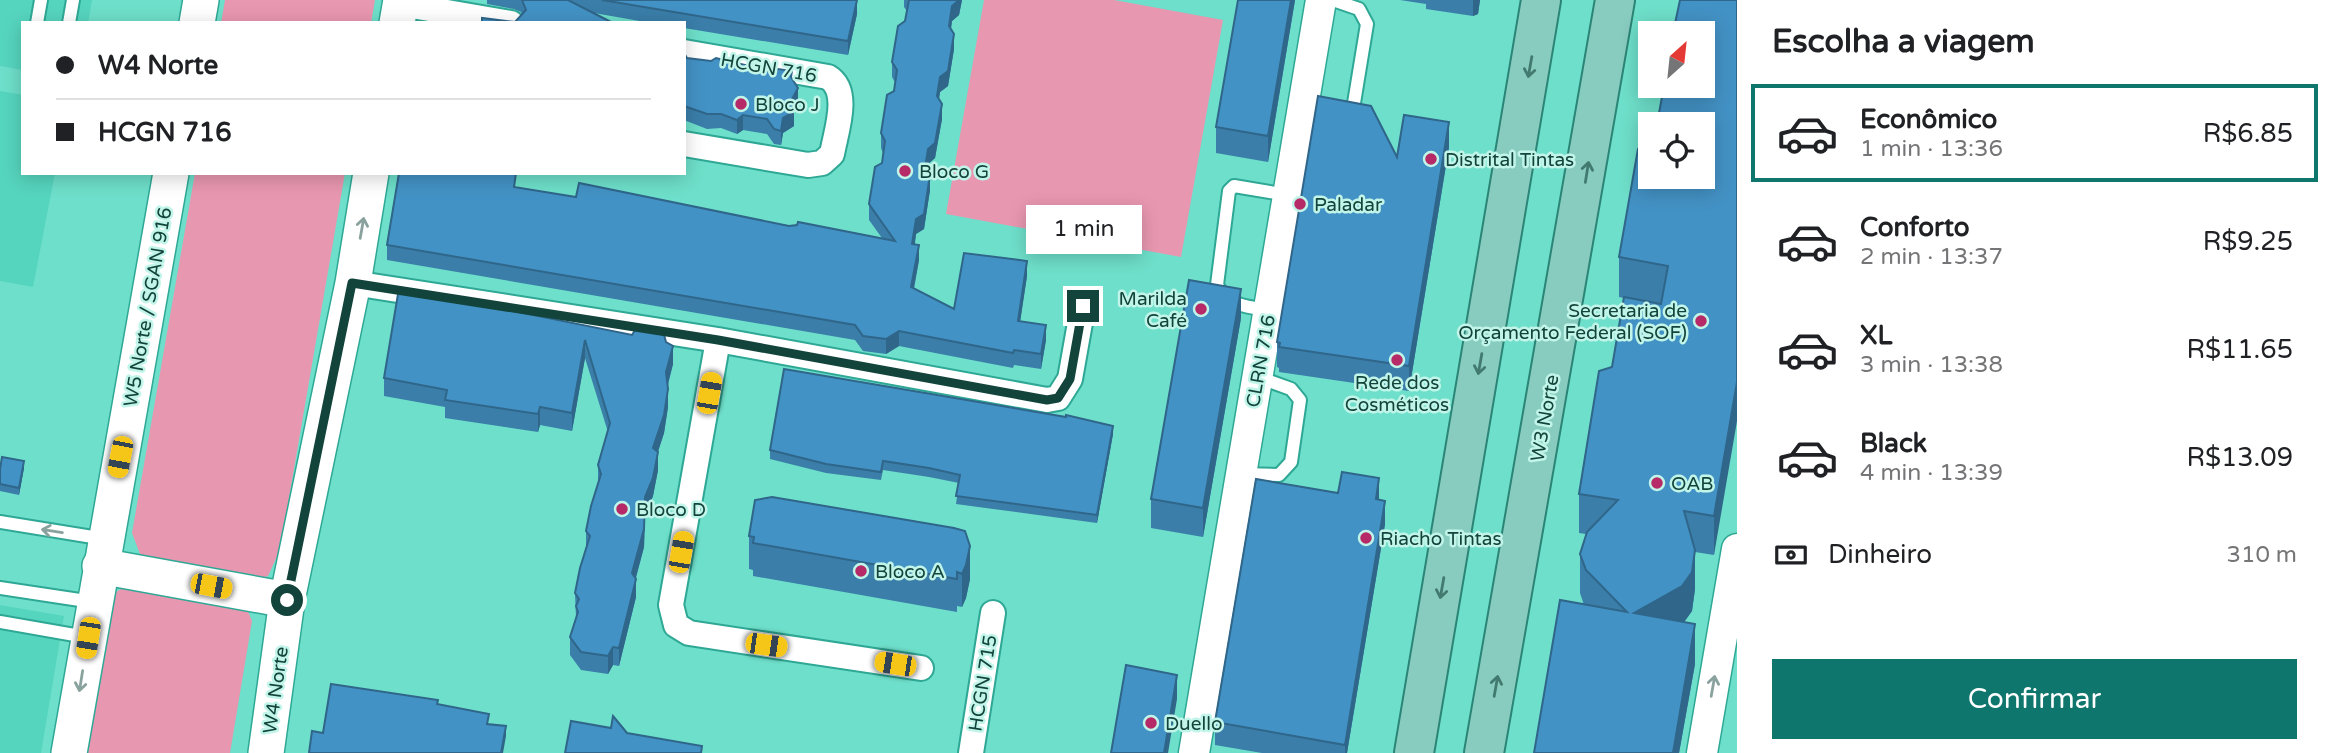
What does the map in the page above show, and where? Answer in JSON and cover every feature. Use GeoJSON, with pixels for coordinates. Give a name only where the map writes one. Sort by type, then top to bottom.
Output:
{"type":"FeatureCollection","features":[{"type":"Feature","properties":{"kind":"main road"},"geometry":{"type":"LineString","coordinates":[[197,21],[201,0]]}},
{"type":"Feature","properties":{"kind":"main road"},"geometry":{"type":"LineString","coordinates":[[1414,753],[1542,0]]}},
{"type":"Feature","properties":{"kind":"main road"},"geometry":{"type":"LineString","coordinates":[[1600,90],[1601,0]]}},
{"type":"Feature","properties":{"kind":"main road","name":"W3 Norte"},"geometry":{"type":"LineString","coordinates":[[1484,753],[1615,0]]}},
{"type":"Feature","properties":{"kind":"main road","name":"W5 Norte / SGAN 916"},"geometry":{"type":"LineString","coordinates":[[69,753],[102,552],[171,175]]}},
{"type":"Feature","properties":{"kind":"main road","name":"W4 Norte"},"geometry":{"type":"LineString","coordinates":[[266,753],[287,600],[352,283],[371,175]]}},
{"type":"Feature","properties":{"kind":"main road"},"geometry":{"type":"LineString","coordinates":[[102,552],[287,600]]}},
{"type":"Feature","properties":{"kind":"street","name":"CLRN 716"},"geometry":{"type":"LineString","coordinates":[[1194,753],[1288,195],[1314,112],[1321,0]]}},
{"type":"Feature","properties":{"kind":"street"},"geometry":{"type":"LineString","coordinates":[[400,9],[495,21]]}},
{"type":"Feature","properties":{"kind":"street","name":"HCGN 716"},"geometry":{"type":"LineString","coordinates":[[686,52],[828,77],[836,82],[841,94],[832,154],[822,163],[808,165],[686,144]]}},
{"type":"Feature","properties":{"kind":"street"},"geometry":{"type":"LineString","coordinates":[[352,283],[718,340],[1047,400],[1058,398],[1070,379],[1083,306]]}},
{"type":"Feature","properties":{"kind":"street"},"geometry":{"type":"LineString","coordinates":[[718,340],[671,605],[676,625],[689,633],[921,667]]}},
{"type":"Feature","properties":{"kind":"street"},"geometry":{"type":"LineString","coordinates":[[1702,753],[1737,550]]}},
{"type":"Feature","properties":{"kind":"street","name":"HCGN 715"},"geometry":{"type":"LineString","coordinates":[[971,753],[993,613]]}},
{"type":"Feature","properties":{"kind":"lane"},"geometry":{"type":"LineString","coordinates":[[37,21],[41,0]]}},
{"type":"Feature","properties":{"kind":"lane"},"geometry":{"type":"LineString","coordinates":[[69,21],[73,0]]}},
{"type":"Feature","properties":{"kind":"lane"},"geometry":{"type":"LineString","coordinates":[[1314,112],[1349,110],[1354,103],[1367,24],[1359,9],[1334,0]]}},
{"type":"Feature","properties":{"kind":"lane"},"geometry":{"type":"LineString","coordinates":[[1269,310],[1243,306],[1227,299],[1217,285],[1229,191],[1234,186],[1288,195]]}},
{"type":"Feature","properties":{"kind":"lane"},"geometry":{"type":"LineString","coordinates":[[1241,474],[1279,475],[1291,462],[1300,400],[1291,389],[1257,376]]}},
{"type":"Feature","properties":{"kind":"lane"},"geometry":{"type":"LineString","coordinates":[[0,522],[102,552]]}},
{"type":"Feature","properties":{"kind":"lane"},"geometry":{"type":"LineString","coordinates":[[0,588],[94,602]]}},
{"type":"Feature","properties":{"kind":"lane"},"geometry":{"type":"LineString","coordinates":[[0,622],[88,638]]}},
{"type":"Feature","properties":{"kind":"shaded area"},"geometry":{"type":"Polygon","coordinates":[[[0,0],[92,0],[88,21],[21,21],[21,70],[0,66],[0,0]]]}},
{"type":"Feature","properties":{"kind":"shaded area"},"geometry":{"type":"Polygon","coordinates":[[[225,0],[375,0],[371,21],[221,21],[225,0]]]}},
{"type":"Feature","properties":{"kind":"shaded area"},"geometry":{"type":"Polygon","coordinates":[[[984,0],[1114,0],[1223,20],[1181,257],[946,214],[984,0]]]}},
{"type":"Feature","properties":{"kind":"shaded area"},"geometry":{"type":"Polygon","coordinates":[[[0,91],[21,95],[21,175],[55,175],[33,287],[0,281],[0,91]]]}},
{"type":"Feature","properties":{"kind":"shaded area"},"geometry":{"type":"Polygon","coordinates":[[[195,175],[345,175],[280,550],[268,576],[255,580],[143,562],[132,533],[195,175]]]}},
{"type":"Feature","properties":{"kind":"shaded area"},"geometry":{"type":"Polygon","coordinates":[[[131,583],[247,609],[252,621],[230,753],[80,753],[108,603],[116,592],[131,583]]]}},
{"type":"Feature","properties":{"kind":"shaded area"},"geometry":{"type":"Polygon","coordinates":[[[0,605],[64,616],[41,753],[0,753],[0,605]]]}},
{"type":"Feature","properties":{"kind":"building"},"geometry":{"type":"Polygon","coordinates":[[[522,0],[568,0],[609,21],[516,21],[526,10],[522,0]]]}},
{"type":"Feature","properties":{"kind":"building"},"geometry":{"type":"Polygon","coordinates":[[[602,0],[857,0],[848,41],[602,0]]]}},
{"type":"Feature","properties":{"kind":"building"},"geometry":{"type":"Polygon","coordinates":[[[909,0],[959,0],[952,6],[949,26],[954,34],[948,71],[940,77],[937,96],[942,104],[935,143],[928,149],[925,168],[930,175],[924,214],[916,219],[912,244],[919,245],[911,287],[954,309],[964,253],[1027,261],[1018,321],[1046,325],[1041,354],[1014,350],[1013,353],[899,331],[886,339],[863,336],[855,325],[387,245],[399,175],[516,175],[514,187],[576,197],[579,183],[789,226],[797,225],[798,222],[895,241],[869,204],[875,167],[882,163],[885,141],[881,133],[887,95],[894,91],[897,70],[892,62],[898,26],[905,21],[909,0]]]}},
{"type":"Feature","properties":{"kind":"building"},"geometry":{"type":"Polygon","coordinates":[[[1238,0],[1291,0],[1268,136],[1216,127],[1238,0]]]}},
{"type":"Feature","properties":{"kind":"building"},"geometry":{"type":"Polygon","coordinates":[[[1680,0],[1737,0],[1737,382],[1714,516],[1684,511],[1695,550],[1692,572],[1682,586],[1634,613],[1695,624],[1673,753],[1534,753],[1560,600],[1627,612],[1586,570],[1580,554],[1587,532],[1618,500],[1579,494],[1599,371],[1612,367],[1624,297],[1661,304],[1668,266],[1619,257],[1638,149],[1638,189],[1715,189],[1715,112],[1659,112],[1662,98],[1715,98],[1715,21],[1676,21],[1680,0]]]}},
{"type":"Feature","properties":{"kind":"building"},"geometry":{"type":"Polygon","coordinates":[[[482,18],[507,21],[482,21],[482,18]]]}},
{"type":"Feature","properties":{"kind":"building","name":"Bloco J"},"geometry":{"type":"Polygon","coordinates":[[[686,56],[711,61],[716,58],[774,72],[778,69],[792,71],[791,77],[798,88],[791,101],[794,111],[783,118],[781,131],[774,129],[767,119],[743,115],[737,120],[721,114],[707,114],[686,107],[686,56]]]}},
{"type":"Feature","properties":{"kind":"building"},"geometry":{"type":"Polygon","coordinates":[[[1318,96],[1371,106],[1397,157],[1404,115],[1449,122],[1409,366],[1279,347],[1280,343],[1277,342],[1318,96]]]}},
{"type":"Feature","properties":{"kind":"building"},"geometry":{"type":"Polygon","coordinates":[[[1189,280],[1241,289],[1203,508],[1151,499],[1189,280]]]}},
{"type":"Feature","properties":{"kind":"building"},"geometry":{"type":"Polygon","coordinates":[[[399,288],[632,335],[637,327],[663,331],[666,342],[673,346],[666,372],[668,389],[664,415],[653,448],[658,452],[653,478],[645,497],[644,529],[632,573],[636,579],[619,648],[613,647],[608,656],[581,652],[570,637],[578,612],[576,606],[579,599],[575,593],[590,536],[586,531],[601,474],[598,465],[610,423],[585,340],[572,413],[540,407],[538,414],[445,400],[447,390],[384,378],[399,288]]]}},
{"type":"Feature","properties":{"kind":"building"},"geometry":{"type":"Polygon","coordinates":[[[784,369],[1066,415],[1113,426],[1097,515],[956,496],[960,475],[929,468],[883,461],[881,472],[826,464],[770,450],[784,369]]]}},
{"type":"Feature","properties":{"kind":"building"},"geometry":{"type":"Polygon","coordinates":[[[2,457],[24,461],[19,488],[0,484],[2,457]]]}},
{"type":"Feature","properties":{"kind":"building"},"geometry":{"type":"Polygon","coordinates":[[[1342,472],[1379,478],[1376,499],[1385,501],[1345,745],[1215,722],[1256,479],[1338,493],[1342,472]]]}},
{"type":"Feature","properties":{"kind":"building"},"geometry":{"type":"Polygon","coordinates":[[[772,497],[965,531],[970,546],[966,565],[962,574],[957,572],[957,579],[753,543],[754,537],[749,536],[755,500],[772,497]]]}},
{"type":"Feature","properties":{"kind":"building"},"geometry":{"type":"Polygon","coordinates":[[[1126,665],[1177,675],[1164,753],[1111,753],[1126,665]]]}},
{"type":"Feature","properties":{"kind":"building"},"geometry":{"type":"Polygon","coordinates":[[[331,684],[438,700],[437,704],[489,714],[487,724],[506,726],[501,753],[309,753],[312,731],[323,733],[331,684]]]}},
{"type":"Feature","properties":{"kind":"building"},"geometry":{"type":"Polygon","coordinates":[[[613,716],[627,733],[702,746],[701,753],[565,753],[571,721],[611,728],[613,716]]]}},
{"type":"Feature","properties":{"kind":"place","name":"Bloco J"},"geometry":{"type":"Point","coordinates":[741,104]}},
{"type":"Feature","properties":{"kind":"place","name":"Distrital Tintas"},"geometry":{"type":"Point","coordinates":[1431,159]}},
{"type":"Feature","properties":{"kind":"place","name":"Bloco G"},"geometry":{"type":"Point","coordinates":[905,171]}},
{"type":"Feature","properties":{"kind":"place","name":"Paladar"},"geometry":{"type":"Point","coordinates":[1300,204]}},
{"type":"Feature","properties":{"kind":"place","name":"Marilda Café"},"geometry":{"type":"Point","coordinates":[1201,309]}},
{"type":"Feature","properties":{"kind":"place","name":"Secretaria de Orçamento Federal (SOF)"},"geometry":{"type":"Point","coordinates":[1701,321]}},
{"type":"Feature","properties":{"kind":"place","name":"Rede dos Cosméticos"},"geometry":{"type":"Point","coordinates":[1397,360]}},
{"type":"Feature","properties":{"kind":"place","name":"OAB"},"geometry":{"type":"Point","coordinates":[1657,483]}},
{"type":"Feature","properties":{"kind":"place","name":"Bloco D"},"geometry":{"type":"Point","coordinates":[622,509]}},
{"type":"Feature","properties":{"kind":"place","name":"Riacho Tintas"},"geometry":{"type":"Point","coordinates":[1366,538]}},
{"type":"Feature","properties":{"kind":"place","name":"Bloco A"},"geometry":{"type":"Point","coordinates":[861,571]}},
{"type":"Feature","properties":{"kind":"place","name":"Duello"},"geometry":{"type":"Point","coordinates":[1151,723]}},
{"type":"Feature","properties":{"kind":"route"},"geometry":{"type":"LineString","coordinates":[[287,600],[352,283],[718,340],[1047,400],[1058,398],[1070,379],[1083,306]]}}]}
